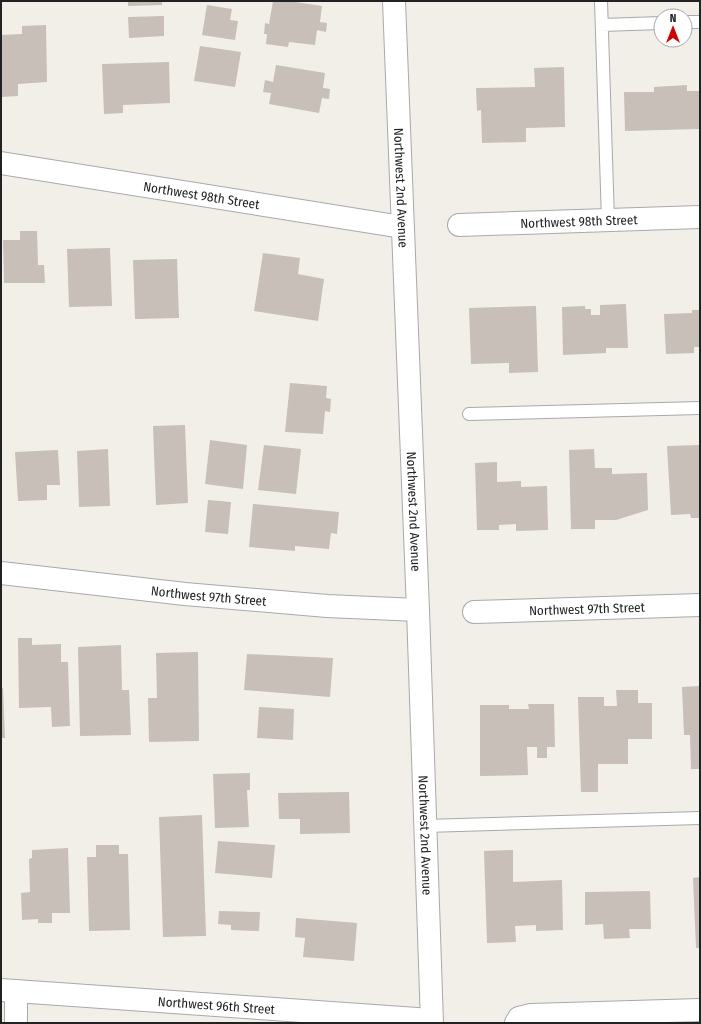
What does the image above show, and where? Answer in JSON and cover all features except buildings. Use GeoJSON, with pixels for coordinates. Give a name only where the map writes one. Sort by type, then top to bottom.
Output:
{"type":"FeatureCollection","features":[{"type":"Feature","properties":{"kind":"street","name":"Northwest 2nd Avenue"},"geometry":{"type":"LineString","coordinates":[[394,1],[418,610],[432,1022]]}},
{"type":"Feature","properties":{"kind":"street","name":"Northwest 98th Street"},"geometry":{"type":"LineString","coordinates":[[1,163],[402,227]]}},
{"type":"Feature","properties":{"kind":"street","name":"Northwest 98th Street"},"geometry":{"type":"LineString","coordinates":[[459,225],[700,217]]}},
{"type":"Feature","properties":{"kind":"street","name":"Northwest 97th Street"},"geometry":{"type":"LineString","coordinates":[[1,573],[185,594],[327,606],[418,610]]}},
{"type":"Feature","properties":{"kind":"street","name":"Northwest 97th Street"},"geometry":{"type":"LineString","coordinates":[[474,612],[700,605]]}},
{"type":"Feature","properties":{"kind":"street","name":"Northwest 96th Street"},"geometry":{"type":"LineString","coordinates":[[8,990],[432,1022]]}},
{"type":"Feature","properties":{"kind":"street"},"geometry":{"type":"LineString","coordinates":[[8,990],[16,1023]]}},
{"type":"Feature","properties":{"kind":"street"},"geometry":{"type":"LineString","coordinates":[[516,1023],[519,1018],[531,1015],[700,1010]]}},
{"type":"Feature","properties":{"kind":"lane"},"geometry":{"type":"LineString","coordinates":[[601,1],[608,220]]}},
{"type":"Feature","properties":{"kind":"lane"},"geometry":{"type":"LineString","coordinates":[[602,25],[653,23]]}},
{"type":"Feature","properties":{"kind":"lane"},"geometry":{"type":"LineString","coordinates":[[469,414],[700,408]]}},
{"type":"Feature","properties":{"kind":"lane"},"geometry":{"type":"LineString","coordinates":[[425,826],[700,818]]}}]}
